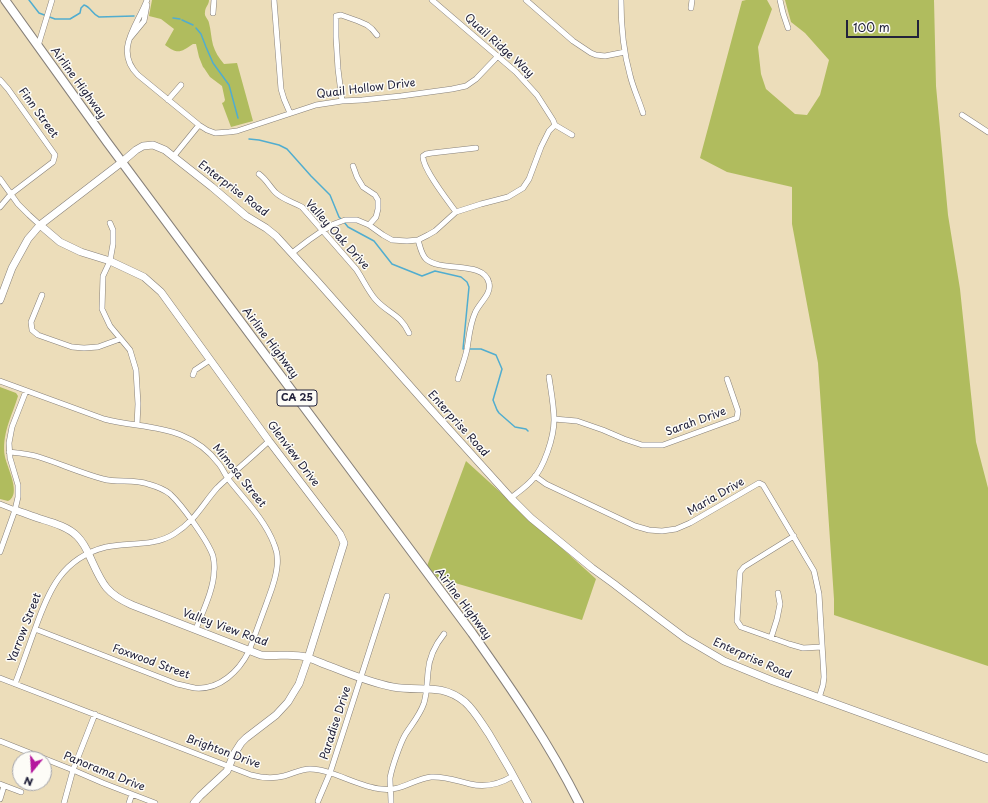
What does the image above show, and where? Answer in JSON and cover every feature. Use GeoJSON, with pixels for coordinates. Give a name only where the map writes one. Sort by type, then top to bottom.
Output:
{"type":"FeatureCollection","features":[{"type":"Feature","properties":{"kind":"main road","name":"Airline Highway"},"geometry":{"type":"LineString","coordinates":[[5,0],[122,162],[508,683],[530,715],[580,803]]}},
{"type":"Feature","properties":{"kind":"street"},"geometry":{"type":"LineString","coordinates":[[38,46],[52,0]]}},
{"type":"Feature","properties":{"kind":"street","name":"Quail Hollow Drive"},"geometry":{"type":"LineString","coordinates":[[147,0],[134,25],[127,49],[127,55],[132,69],[198,125],[215,133],[237,131],[316,104],[400,96],[462,87],[473,82],[498,56]]}},
{"type":"Feature","properties":{"kind":"street"},"geometry":{"type":"LineString","coordinates":[[214,0],[214,13]]}},
{"type":"Feature","properties":{"kind":"street"},"geometry":{"type":"LineString","coordinates":[[274,0],[281,88],[290,113]]}},
{"type":"Feature","properties":{"kind":"street","name":"Quail Ridge Way"},"geometry":{"type":"LineString","coordinates":[[432,0],[516,72],[537,95],[555,124]]}},
{"type":"Feature","properties":{"kind":"street"},"geometry":{"type":"LineString","coordinates":[[526,0],[573,41],[591,53],[605,56],[625,52]]}},
{"type":"Feature","properties":{"kind":"street"},"geometry":{"type":"LineString","coordinates":[[621,0],[622,34],[625,52],[630,76],[644,113]]}},
{"type":"Feature","properties":{"kind":"street"},"geometry":{"type":"LineString","coordinates":[[691,8],[692,0]]}},
{"type":"Feature","properties":{"kind":"street"},"geometry":{"type":"LineString","coordinates":[[780,0],[788,28]]}},
{"type":"Feature","properties":{"kind":"street"},"geometry":{"type":"LineString","coordinates":[[342,101],[338,69],[336,16],[341,15],[363,23],[372,29],[377,35]]}},
{"type":"Feature","properties":{"kind":"street","name":"Finn Street"},"geometry":{"type":"LineString","coordinates":[[0,80],[55,155],[53,162],[11,194]]}},
{"type":"Feature","properties":{"kind":"street"},"geometry":{"type":"LineString","coordinates":[[168,100],[181,85]]}},
{"type":"Feature","properties":{"kind":"street"},"geometry":{"type":"LineString","coordinates":[[962,115],[988,132]]}},
{"type":"Feature","properties":{"kind":"street"},"geometry":{"type":"LineString","coordinates":[[292,253],[322,231],[345,220],[357,220],[369,225],[392,240],[407,241],[424,238],[435,231],[456,212],[508,197],[523,188],[529,179],[541,147],[555,124],[572,135]]}},
{"type":"Feature","properties":{"kind":"street"},"geometry":{"type":"LineString","coordinates":[[173,157],[198,125]]}},
{"type":"Feature","properties":{"kind":"street","name":"Enterprise Road"},"geometry":{"type":"LineString","coordinates":[[0,300],[12,268],[28,240],[40,225],[136,150],[143,146],[153,145],[165,150],[246,216],[266,228],[292,253],[360,328],[426,405],[511,498],[537,523],[592,568],[685,638],[724,661],[773,681],[988,759]]}},
{"type":"Feature","properties":{"kind":"street"},"geometry":{"type":"LineString","coordinates":[[456,212],[433,179],[426,167],[423,156],[432,153],[476,148]]}},
{"type":"Feature","properties":{"kind":"street"},"geometry":{"type":"LineString","coordinates":[[353,166],[363,187],[375,195],[378,200],[376,217],[369,225]]}},
{"type":"Feature","properties":{"kind":"street","name":"Valley Oak Drive"},"geometry":{"type":"LineString","coordinates":[[259,174],[280,196],[302,208],[356,269],[377,301],[400,319],[406,326],[409,333]]}},
{"type":"Feature","properties":{"kind":"street","name":"Glenview Drive"},"geometry":{"type":"LineString","coordinates":[[0,178],[18,204],[60,242],[82,252],[110,261],[144,277],[161,292],[269,441],[340,534],[344,543],[299,684],[288,702],[276,715],[241,743],[234,754],[227,771],[194,803]]}},
{"type":"Feature","properties":{"kind":"street"},"geometry":{"type":"LineString","coordinates":[[0,208],[11,194]]}},
{"type":"Feature","properties":{"kind":"street"},"geometry":{"type":"LineString","coordinates":[[110,223],[113,230],[113,244],[110,261],[103,276],[102,309],[110,326],[130,350],[136,370],[138,425]]}},
{"type":"Feature","properties":{"kind":"street"},"geometry":{"type":"LineString","coordinates":[[418,240],[423,255],[430,262],[443,266],[478,270],[487,278],[489,284],[489,290],[475,313],[458,379]]}},
{"type":"Feature","properties":{"kind":"street"},"geometry":{"type":"LineString","coordinates":[[42,295],[31,322],[32,330],[38,335],[72,347],[84,348],[98,347],[120,339]]}},
{"type":"Feature","properties":{"kind":"street"},"geometry":{"type":"LineString","coordinates":[[193,375],[195,370],[210,360]]}},
{"type":"Feature","properties":{"kind":"street"},"geometry":{"type":"LineString","coordinates":[[511,498],[533,479],[550,446],[554,428],[554,419],[549,377]]}},
{"type":"Feature","properties":{"kind":"street","name":"Sarah Drive"},"geometry":{"type":"LineString","coordinates":[[554,419],[577,421],[642,445],[663,445],[737,418],[738,411],[727,379]]}},
{"type":"Feature","properties":{"kind":"street","name":"Mimosa Street"},"geometry":{"type":"LineString","coordinates":[[0,381],[104,420],[169,431],[181,435],[190,439],[214,458],[267,529],[277,552],[278,561],[276,574],[249,651]]}},
{"type":"Feature","properties":{"kind":"street"},"geometry":{"type":"LineString","coordinates":[[0,552],[18,497],[17,479],[9,452],[9,442],[10,433],[26,390]]}},
{"type":"Feature","properties":{"kind":"street","name":"Yarrow Street"},"geometry":{"type":"LineString","coordinates":[[15,684],[41,611],[53,585],[66,570],[78,560],[89,554],[110,546],[147,543],[162,540],[174,534],[191,520],[215,490],[269,441]]}},
{"type":"Feature","properties":{"kind":"street"},"geometry":{"type":"LineString","coordinates":[[9,452],[38,456],[104,479],[146,483],[168,493],[191,520],[209,546],[213,556],[214,574],[212,584],[196,629]]}},
{"type":"Feature","properties":{"kind":"street","name":"Maria Drive"},"geometry":{"type":"LineString","coordinates":[[535,476],[546,484],[635,526],[649,530],[662,531],[676,529],[690,523],[759,483],[763,485],[814,571],[819,594],[824,677],[819,698]]}},
{"type":"Feature","properties":{"kind":"street"},"geometry":{"type":"LineString","coordinates":[[0,504],[15,510]]}},
{"type":"Feature","properties":{"kind":"street","name":"Valley View Road"},"geometry":{"type":"LineString","coordinates":[[15,510],[71,531],[80,540],[89,554],[103,583],[110,592],[132,605],[249,651],[266,656],[294,655],[308,658],[361,678],[382,684],[399,688],[427,688],[448,692],[469,706],[485,728],[514,776],[528,803]]}},
{"type":"Feature","properties":{"kind":"street"},"geometry":{"type":"LineString","coordinates":[[794,536],[744,567],[740,572],[737,621],[741,627],[789,644],[803,648],[822,647]]}},
{"type":"Feature","properties":{"kind":"street"},"geometry":{"type":"LineString","coordinates":[[770,638],[777,619],[780,604],[778,593]]}},
{"type":"Feature","properties":{"kind":"street","name":"Paradise Drive"},"geometry":{"type":"LineString","coordinates":[[318,801],[330,773],[387,596]]}},
{"type":"Feature","properties":{"kind":"street","name":"Foxwood Street"},"geometry":{"type":"LineString","coordinates":[[35,629],[177,684],[195,688],[210,686],[230,677],[241,666],[249,651]]}},
{"type":"Feature","properties":{"kind":"street"},"geometry":{"type":"LineString","coordinates":[[391,803],[391,774],[405,736],[423,708],[432,653],[437,642],[444,634]]}},
{"type":"Feature","properties":{"kind":"street","name":"Brighton Drive"},"geometry":{"type":"LineString","coordinates":[[0,678],[261,778],[281,777],[310,769],[330,773],[370,787],[390,789],[405,786],[431,777],[448,778],[483,786],[498,783],[514,776]]}},
{"type":"Feature","properties":{"kind":"street"},"geometry":{"type":"LineString","coordinates":[[64,803],[73,770],[95,714]]}},
{"type":"Feature","properties":{"kind":"street","name":"Panorama Drive"},"geometry":{"type":"LineString","coordinates":[[0,741],[155,803]]}},
{"type":"Feature","properties":{"kind":"street"},"geometry":{"type":"LineString","coordinates":[[0,799],[2,785],[21,792]]}},
{"type":"Feature","properties":{"kind":"street"},"geometry":{"type":"LineString","coordinates":[[129,803],[132,794]]}},
{"type":"Feature","properties":{"kind":"green space"},"geometry":{"type":"Polygon","coordinates":[[[152,0],[209,0],[205,14],[209,23],[214,48],[224,64],[237,63],[253,121],[231,127],[222,103],[225,100],[222,86],[210,77],[203,67],[196,44],[179,51],[173,50],[165,45],[174,29],[161,19],[149,16],[152,0]]]}},
{"type":"Feature","properties":{"kind":"green space"},"geometry":{"type":"Polygon","coordinates":[[[767,0],[772,9],[758,47],[761,74],[766,89],[795,114],[807,115],[820,95],[829,60],[805,33],[791,22],[785,0],[934,0],[936,86],[948,215],[960,289],[976,442],[988,488],[988,666],[834,615],[818,363],[792,224],[792,187],[727,172],[700,158],[742,1],[767,0]]]}},
{"type":"Feature","properties":{"kind":"green space"},"geometry":{"type":"Polygon","coordinates":[[[0,387],[16,393],[18,396],[4,441],[5,457],[14,487],[12,498],[8,501],[0,499],[0,387]]]}},
{"type":"Feature","properties":{"kind":"green space"},"geometry":{"type":"Polygon","coordinates":[[[466,461],[596,579],[582,620],[438,578],[427,566],[466,461]]]}},
{"type":"Feature","properties":{"kind":"waterway"},"geometry":{"type":"LineString","coordinates":[[29,0],[39,13],[55,19],[70,19],[80,13],[81,8],[84,5],[99,17],[134,16]]}},
{"type":"Feature","properties":{"kind":"waterway"},"geometry":{"type":"LineString","coordinates":[[173,18],[180,19]]}},
{"type":"Feature","properties":{"kind":"waterway"},"geometry":{"type":"LineString","coordinates":[[182,20],[193,25]]}},
{"type":"Feature","properties":{"kind":"waterway"},"geometry":{"type":"LineString","coordinates":[[196,28],[201,34],[213,63],[229,85],[238,118]]}},
{"type":"Feature","properties":{"kind":"waterway"},"geometry":{"type":"LineString","coordinates":[[249,139],[279,145],[287,149],[330,195],[341,219]]}},
{"type":"Feature","properties":{"kind":"waterway"},"geometry":{"type":"LineString","coordinates":[[344,222],[348,227],[374,241],[392,264],[422,276],[435,271],[461,277],[467,282],[469,287],[463,349],[481,349],[496,355],[502,369],[493,400],[497,410],[515,427],[526,429],[528,431]]}}]}
